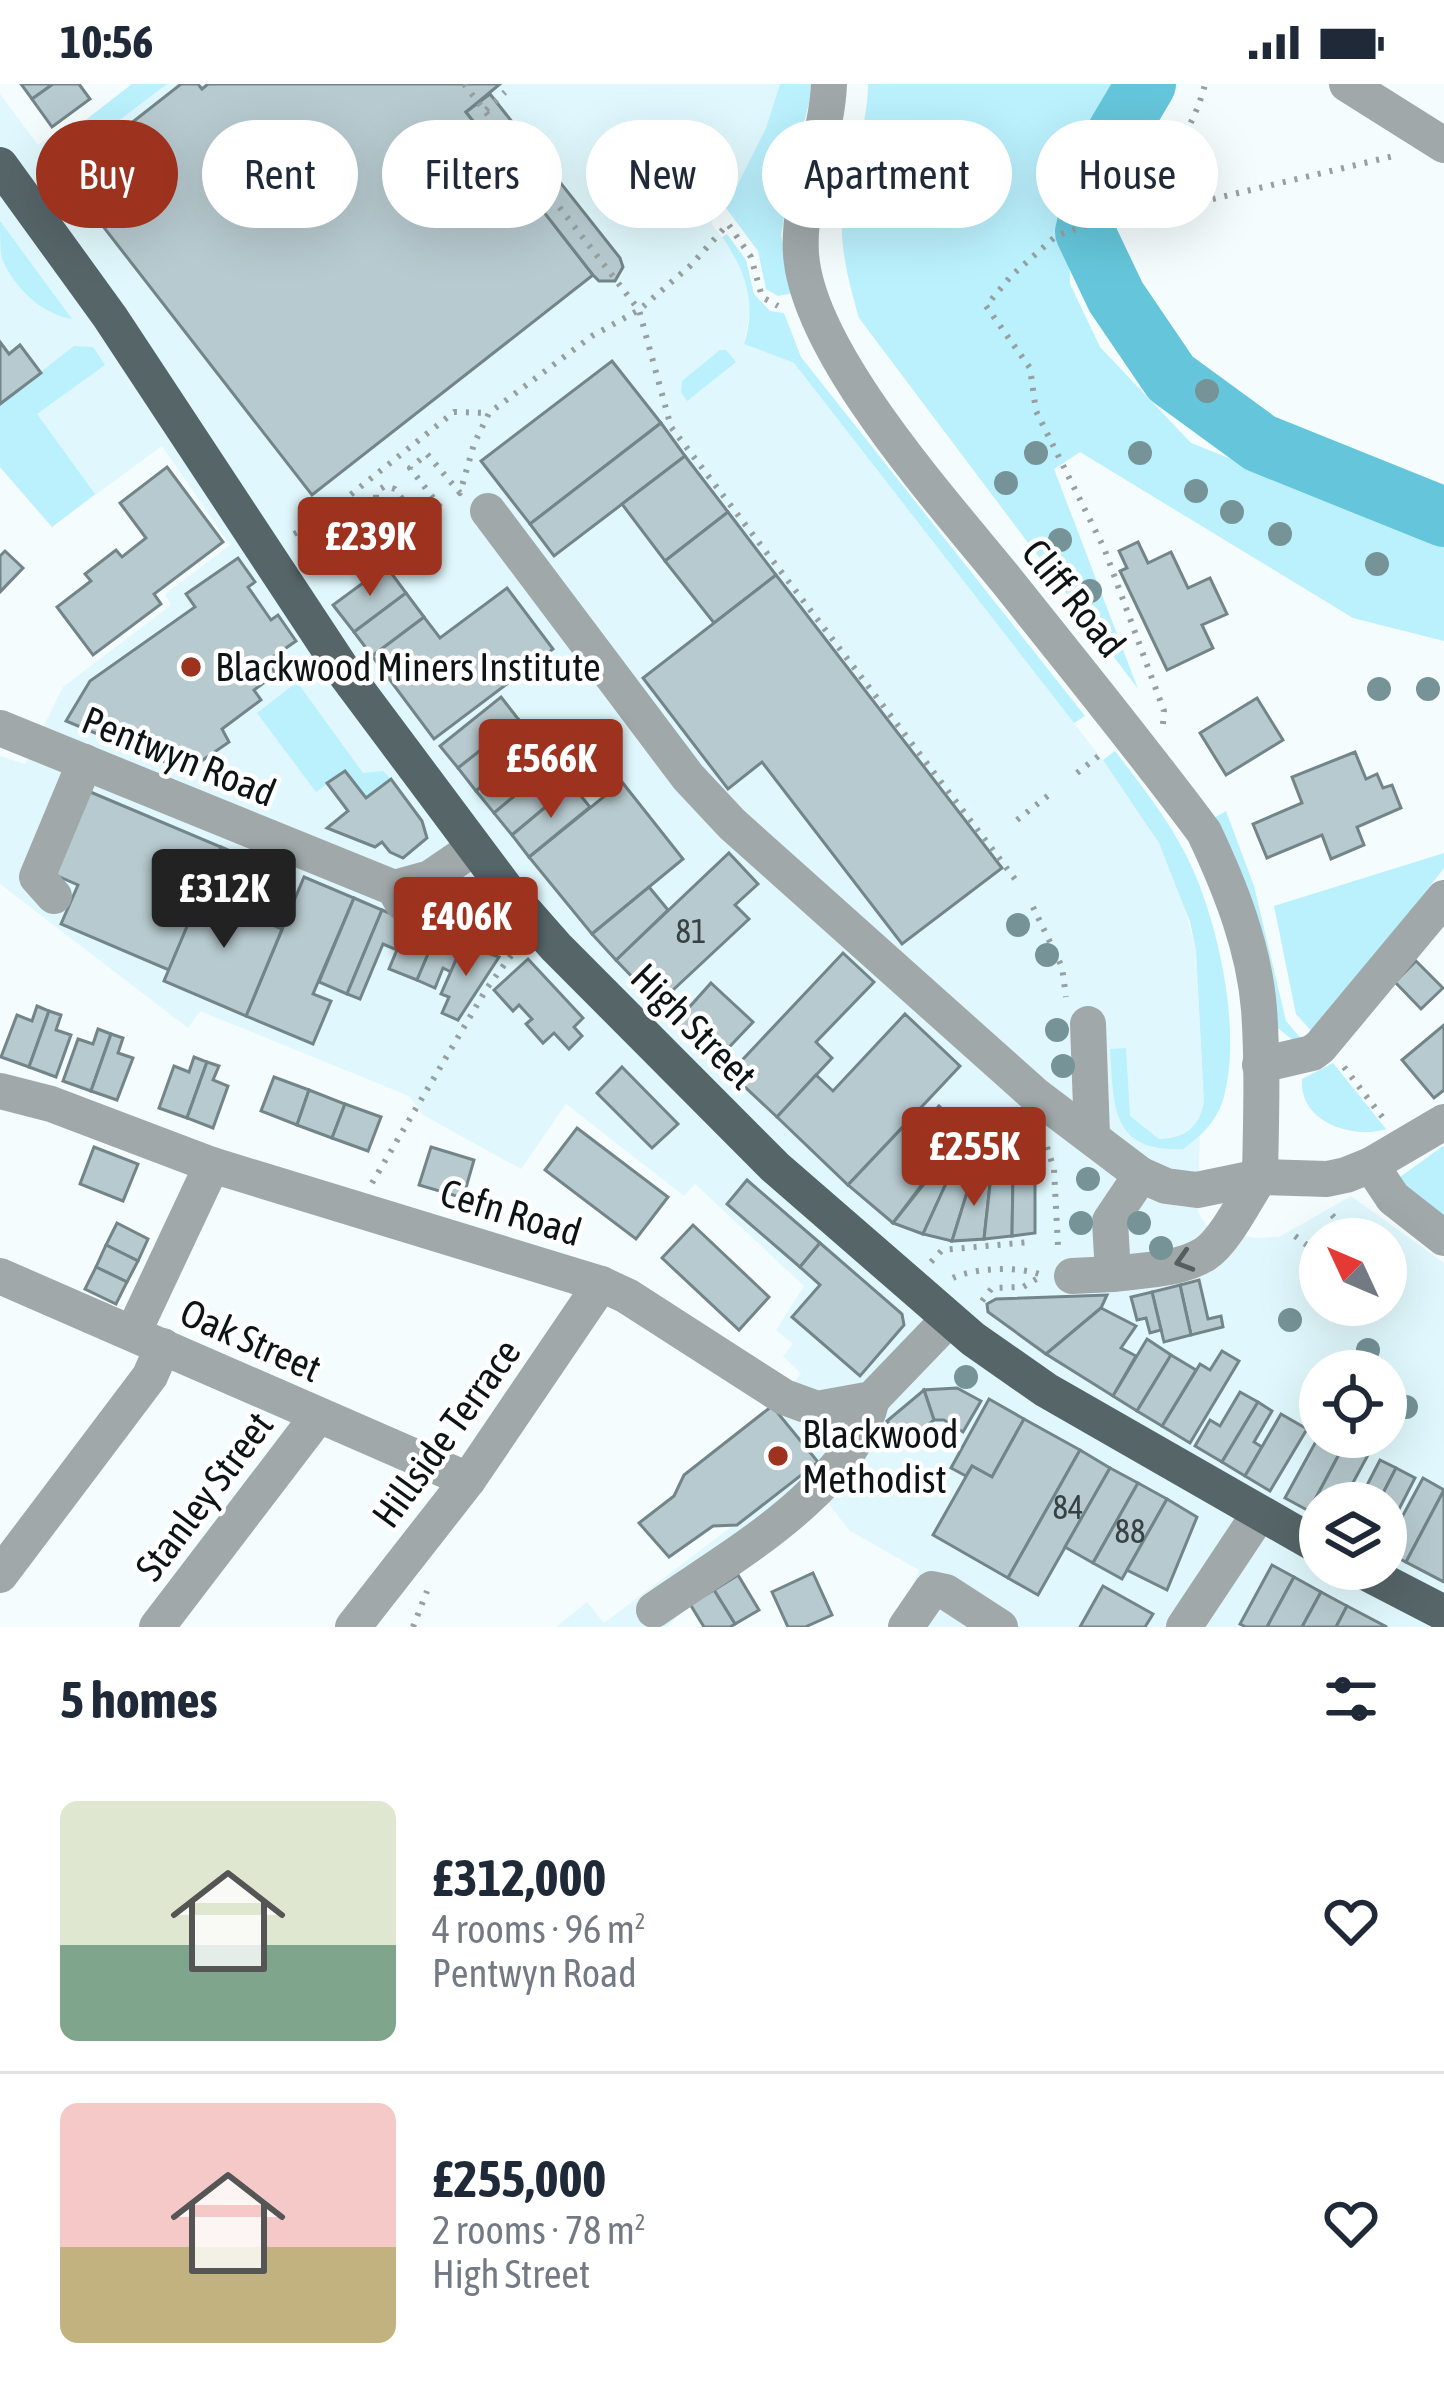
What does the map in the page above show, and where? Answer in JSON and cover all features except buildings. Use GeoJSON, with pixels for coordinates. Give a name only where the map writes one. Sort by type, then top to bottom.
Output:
{"type":"FeatureCollection","features":[{"type":"Feature","properties":{"kind":"main road","name":"High Street"},"geometry":{"type":"LineString","coordinates":[[0,165],[110,317],[344,672],[512,897],[775,1167],[963,1314],[1046,1390],[1299,1536]]}},
{"type":"Feature","properties":{"kind":"main road"},"geometry":{"type":"LineString","coordinates":[[1400,1590],[1444,1613]]}},
{"type":"Feature","properties":{"kind":"street","name":"Cliff Road"},"geometry":{"type":"LineString","coordinates":[[829,84],[803,218],[801,253],[823,332],[855,385],[902,447],[1204,832],[1227,880],[1247,941],[1259,1006],[1260,1177]]}},
{"type":"Feature","properties":{"kind":"street"},"geometry":{"type":"LineString","coordinates":[[1347,84],[1443,145]]}},
{"type":"Feature","properties":{"kind":"street"},"geometry":{"type":"LineString","coordinates":[[488,511],[688,777],[732,824],[1034,1094],[1141,1175],[1185,1190],[1260,1177],[1327,1179],[1372,1166],[1444,1122]]}},
{"type":"Feature","properties":{"kind":"street","name":"Pentwyn Road"},"geometry":{"type":"LineString","coordinates":[[0,728],[394,888],[402,902],[445,914],[481,916],[512,897]]}},
{"type":"Feature","properties":{"kind":"street"},"geometry":{"type":"LineString","coordinates":[[54,896],[37,878],[85,762]]}},
{"type":"Feature","properties":{"kind":"street"},"geometry":{"type":"LineString","coordinates":[[394,888],[430,878],[474,848]]}},
{"type":"Feature","properties":{"kind":"street"},"geometry":{"type":"LineString","coordinates":[[1260,1065],[1320,1047],[1444,898]]}},
{"type":"Feature","properties":{"kind":"street"},"geometry":{"type":"LineString","coordinates":[[1078,1016],[1092,1135]]}},
{"type":"Feature","properties":{"kind":"street","name":"Cefn Road"},"geometry":{"type":"LineString","coordinates":[[0,1091],[51,1104],[212,1165],[601,1284],[628,1296],[790,1399],[817,1409],[872,1399]]}},
{"type":"Feature","properties":{"kind":"street"},"geometry":{"type":"LineString","coordinates":[[0,1576],[150,1376],[148,1340],[212,1165]]}},
{"type":"Feature","properties":{"kind":"street"},"geometry":{"type":"LineString","coordinates":[[1372,1166],[1393,1198],[1444,1238]]}},
{"type":"Feature","properties":{"kind":"street"},"geometry":{"type":"LineString","coordinates":[[1113,1274],[1110,1221],[1141,1175]]}},
{"type":"Feature","properties":{"kind":"street"},"geometry":{"type":"LineString","coordinates":[[1058,1270],[1113,1274],[1180,1264],[1206,1254],[1260,1177]]}},
{"type":"Feature","properties":{"kind":"street","name":"Hillside Terrace"},"geometry":{"type":"LineString","coordinates":[[353,1627],[468,1480],[601,1284]]}},
{"type":"Feature","properties":{"kind":"street","name":"Oak Street"},"geometry":{"type":"LineString","coordinates":[[6,1291],[148,1340],[468,1480]]}},
{"type":"Feature","properties":{"kind":"street"},"geometry":{"type":"LineString","coordinates":[[654,1610],[808,1498],[848,1448],[872,1399],[963,1314]]}},
{"type":"Feature","properties":{"kind":"street","name":"Stanley Street"},"geometry":{"type":"LineString","coordinates":[[158,1627],[318,1416]]}},
{"type":"Feature","properties":{"kind":"street"},"geometry":{"type":"LineString","coordinates":[[1184,1627],[1259,1514]]}},
{"type":"Feature","properties":{"kind":"street"},"geometry":{"type":"LineString","coordinates":[[906,1627],[932,1589],[946,1592],[1000,1627]]}},
{"type":"Feature","properties":{"kind":"path"},"geometry":{"type":"LineString","coordinates":[[464,84],[639,310],[671,427],[992,839],[1018,883]]}},
{"type":"Feature","properties":{"kind":"path"},"geometry":{"type":"LineString","coordinates":[[1194,120],[1205,84]]}},
{"type":"Feature","properties":{"kind":"path"},"geometry":{"type":"LineString","coordinates":[[484,111],[505,92]]}},
{"type":"Feature","properties":{"kind":"path"},"geometry":{"type":"LineString","coordinates":[[1218,198],[1443,145]]}},
{"type":"Feature","properties":{"kind":"path"},"geometry":{"type":"LineString","coordinates":[[336,529],[348,522],[368,523],[391,553],[406,541],[376,500],[376,492],[385,486],[395,489],[420,523],[441,508],[410,468],[428,454],[460,493],[474,444],[490,413],[592,336],[639,310],[690,266],[728,224],[751,257],[762,297],[778,306]]}},
{"type":"Feature","properties":{"kind":"path"},"geometry":{"type":"LineString","coordinates":[[1079,228],[1056,236],[986,306],[1030,368],[1036,411],[1104,548],[1164,711],[1162,725]]}},
{"type":"Feature","properties":{"kind":"path"},"geometry":{"type":"LineString","coordinates":[[327,520],[339,504],[454,412],[490,413]]}},
{"type":"Feature","properties":{"kind":"path"},"geometry":{"type":"LineString","coordinates":[[294,534],[314,520],[327,520],[336,529],[342,547],[339,555],[318,570]]}},
{"type":"Feature","properties":{"kind":"path"},"geometry":{"type":"LineString","coordinates":[[1078,773],[1106,750],[1102,747]]}},
{"type":"Feature","properties":{"kind":"path"},"geometry":{"type":"LineString","coordinates":[[1018,820],[1054,791]]}},
{"type":"Feature","properties":{"kind":"path"},"geometry":{"type":"LineString","coordinates":[[1033,907],[1050,935],[1078,1016]]}},
{"type":"Feature","properties":{"kind":"path"},"geometry":{"type":"LineString","coordinates":[[387,1158],[487,988],[518,946]]}},
{"type":"Feature","properties":{"kind":"path"},"geometry":{"type":"LineString","coordinates":[[1332,1057],[1393,1131]]}},
{"type":"Feature","properties":{"kind":"path"},"geometry":{"type":"LineString","coordinates":[[963,1314],[992,1288],[1023,1288],[1058,1270],[1054,1169],[1042,1130]]}},
{"type":"Feature","properties":{"kind":"path"},"geometry":{"type":"LineString","coordinates":[[1295,1236],[1299,1239]]}},
{"type":"Feature","properties":{"kind":"path"},"geometry":{"type":"LineString","coordinates":[[928,1264],[942,1250],[1030,1242]]}},
{"type":"Feature","properties":{"kind":"path"},"geometry":{"type":"LineString","coordinates":[[958,1274],[998,1271]]}},
{"type":"Feature","properties":{"kind":"shaded area"},"geometry":{"type":"Polygon","coordinates":[[[132,84],[780,84],[738,185],[738,120],[586,120],[586,228],[715,228],[742,265],[751,306],[744,344],[794,363],[1119,781],[1159,843],[1179,888],[1196,950],[1204,1103],[1198,1212],[1206,1225],[1254,1238],[1279,1237],[1299,1226],[1299,1326],[1407,1326],[1407,1236],[1444,1263],[1444,1627],[895,1627],[919,1570],[850,1531],[828,1503],[738,1575],[690,1604],[667,1627],[556,1627],[587,1602],[604,1623],[817,1462],[772,1406],[801,1374],[783,1356],[793,1344],[776,1330],[804,1286],[695,1184],[684,1196],[566,1104],[521,1169],[423,1115],[409,1096],[200,1011],[188,1028],[0,884],[0,756],[25,764],[63,687],[171,605],[165,594],[230,545],[162,446],[52,527],[0,467],[0,94],[36,142],[36,228],[178,228],[178,120],[85,120],[132,84]]]}},
{"type":"Feature","properties":{"kind":"shaded area"},"geometry":{"type":"Polygon","coordinates":[[[132,84],[167,84],[119,120],[86,120],[132,84]]]}},
{"type":"Feature","properties":{"kind":"shaded area"},"geometry":{"type":"Polygon","coordinates":[[[780,84],[814,84],[805,120],[769,120],[780,84]]]}},
{"type":"Feature","properties":{"kind":"shaded area"},"geometry":{"type":"Polygon","coordinates":[[[868,84],[1122,84],[1100,120],[1036,120],[1036,228],[1069,228],[1070,284],[1100,347],[1191,443],[1444,544],[1444,641],[1353,618],[1080,452],[1054,469],[1138,689],[859,318],[847,273],[842,228],[1012,228],[1012,120],[864,120],[868,84]]]}},
{"type":"Feature","properties":{"kind":"shaded area"},"geometry":{"type":"Polygon","coordinates":[[[762,136],[762,228],[782,228],[793,293],[778,296],[766,289],[758,251],[738,224],[738,184],[762,136]]]}},
{"type":"Feature","properties":{"kind":"shaded area"},"geometry":{"type":"Polygon","coordinates":[[[0,221],[72,319],[40,305],[14,280],[2,259],[0,221]]]}},
{"type":"Feature","properties":{"kind":"shaded area"},"geometry":{"type":"Polygon","coordinates":[[[727,234],[746,260],[754,294],[770,311],[784,313],[801,357],[1085,716],[1074,723],[794,363],[744,344],[749,302],[743,275],[722,237],[727,234]]]}},
{"type":"Feature","properties":{"kind":"shaded area"},"geometry":{"type":"Polygon","coordinates":[[[74,346],[93,347],[105,365],[37,414],[95,494],[52,527],[0,467],[0,404],[74,346]]]}},
{"type":"Feature","properties":{"kind":"shaded area"},"geometry":{"type":"Polygon","coordinates":[[[720,350],[736,362],[687,401],[681,392],[682,381],[720,350]]]}},
{"type":"Feature","properties":{"kind":"shaded area"},"geometry":{"type":"Polygon","coordinates":[[[297,682],[363,773],[383,771],[391,779],[366,798],[345,771],[316,792],[257,713],[297,682]]]}},
{"type":"Feature","properties":{"kind":"shaded area"},"geometry":{"type":"Polygon","coordinates":[[[1115,751],[1187,857],[1209,912],[1224,976],[1230,1042],[1223,1100],[1207,1128],[1183,1149],[1141,1143],[1129,1134],[1113,1089],[1110,1049],[1126,1048],[1130,1116],[1159,1139],[1189,1130],[1204,1103],[1196,950],[1190,922],[1159,843],[1103,760],[1115,751]]]}},
{"type":"Feature","properties":{"kind":"shaded area"},"geometry":{"type":"Polygon","coordinates":[[[1226,811],[1254,886],[1286,1021],[1303,1041],[1295,1042],[1278,1028],[1212,819],[1226,811]]]}},
{"type":"Feature","properties":{"kind":"shaded area"},"geometry":{"type":"Polygon","coordinates":[[[1444,853],[1444,868],[1315,1035],[1296,1014],[1274,906],[1444,853]]]}},
{"type":"Feature","properties":{"kind":"shaded area"},"geometry":{"type":"Polygon","coordinates":[[[1333,1063],[1386,1129],[1343,1129],[1309,1106],[1302,1079],[1333,1063]]]}},
{"type":"Feature","properties":{"kind":"shaded area"},"geometry":{"type":"Polygon","coordinates":[[[1443,1146],[1444,1217],[1402,1193],[1400,1177],[1443,1146]]]}},
{"type":"Feature","properties":{"kind":"shaded area"},"geometry":{"type":"Polygon","coordinates":[[[1351,1196],[1382,1218],[1312,1218],[1351,1196]]]}},
{"type":"Feature","properties":{"kind":"waterway"},"geometry":{"type":"LineString","coordinates":[[1146,84],[1104,155],[1085,232],[1116,297],[1171,378],[1260,443],[1444,517]]}},
{"type":"Feature","properties":{"kind":"place","name":"Blackwood Miners Institute"},"geometry":{"type":"Point","coordinates":[191,667]}},
{"type":"Feature","properties":{"kind":"place","name":"Blackwood Methodist"},"geometry":{"type":"Point","coordinates":[778,1456]}}]}
